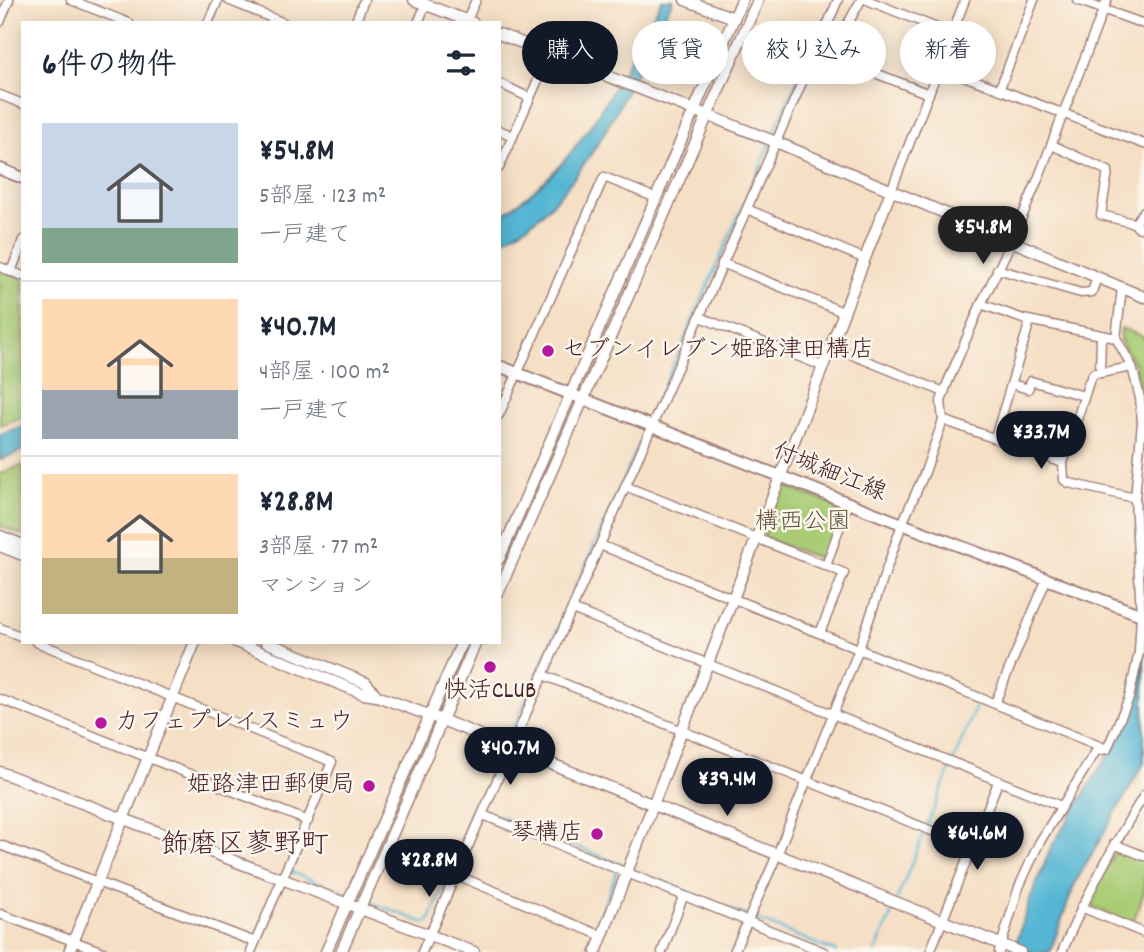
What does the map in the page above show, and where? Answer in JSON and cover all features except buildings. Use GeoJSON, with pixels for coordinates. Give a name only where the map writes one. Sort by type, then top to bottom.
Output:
{"type":"FeatureCollection","features":[{"type":"Feature","properties":{"kind":"main road"},"geometry":{"type":"LineString","coordinates":[[1,171],[21,177]]}},
{"type":"Feature","properties":{"kind":"main road","name":"付城細江線"},"geometry":{"type":"LineString","coordinates":[[501,367],[1143,615]]}},
{"type":"Feature","properties":{"kind":"street"},"geometry":{"type":"LineString","coordinates":[[0,22],[9,0]]}},
{"type":"Feature","properties":{"kind":"street"},"geometry":{"type":"LineString","coordinates":[[71,0],[123,21]]}},
{"type":"Feature","properties":{"kind":"street"},"geometry":{"type":"LineString","coordinates":[[209,21],[218,0]]}},
{"type":"Feature","properties":{"kind":"street"},"geometry":{"type":"LineString","coordinates":[[228,0],[279,21]]}},
{"type":"Feature","properties":{"kind":"street"},"geometry":{"type":"LineString","coordinates":[[356,21],[364,0]]}},
{"type":"Feature","properties":{"kind":"street"},"geometry":{"type":"LineString","coordinates":[[414,0],[466,21]]}},
{"type":"Feature","properties":{"kind":"street"},"geometry":{"type":"LineString","coordinates":[[468,21],[476,0]]}},
{"type":"Feature","properties":{"kind":"street"},"geometry":{"type":"LineString","coordinates":[[501,554],[742,0]]}},
{"type":"Feature","properties":{"kind":"street"},"geometry":{"type":"LineString","coordinates":[[501,586],[758,0]]}},
{"type":"Feature","properties":{"kind":"street"},"geometry":{"type":"LineString","coordinates":[[829,21],[838,0]]}},
{"type":"Feature","properties":{"kind":"street"},"geometry":{"type":"LineString","coordinates":[[849,21],[861,0]]}},
{"type":"Feature","properties":{"kind":"street"},"geometry":{"type":"LineString","coordinates":[[867,0],[920,21]]}},
{"type":"Feature","properties":{"kind":"street"},"geometry":{"type":"LineString","coordinates":[[957,21],[965,0]]}},
{"type":"Feature","properties":{"kind":"street"},"geometry":{"type":"LineString","coordinates":[[1000,88],[1034,0]]}},
{"type":"Feature","properties":{"kind":"street"},"geometry":{"type":"LineString","coordinates":[[1077,0],[1105,4],[1144,24]]}},
{"type":"Feature","properties":{"kind":"street"},"geometry":{"type":"LineString","coordinates":[[687,1],[734,18]]}},
{"type":"Feature","properties":{"kind":"street"},"geometry":{"type":"LineString","coordinates":[[419,21],[425,4]]}},
{"type":"Feature","properties":{"kind":"street"},"geometry":{"type":"LineString","coordinates":[[734,952],[777,855],[859,649],[902,524],[943,420],[941,407],[944,392],[981,304],[1012,242],[1065,113],[1105,4]]}},
{"type":"Feature","properties":{"kind":"street"},"geometry":{"type":"LineString","coordinates":[[501,35],[522,43]]}},
{"type":"Feature","properties":{"kind":"street"},"geometry":{"type":"LineString","coordinates":[[886,76],[929,94]]}},
{"type":"Feature","properties":{"kind":"street"},"geometry":{"type":"LineString","coordinates":[[618,82],[776,142],[1144,297]]}},
{"type":"Feature","properties":{"kind":"street"},"geometry":{"type":"LineString","coordinates":[[501,84],[530,97]]}},
{"type":"Feature","properties":{"kind":"street"},"geometry":{"type":"LineString","coordinates":[[501,163],[536,84]]}},
{"type":"Feature","properties":{"kind":"street"},"geometry":{"type":"LineString","coordinates":[[422,952],[802,84]]}},
{"type":"Feature","properties":{"kind":"street"},"geometry":{"type":"LineString","coordinates":[[596,952],[933,84]]}},
{"type":"Feature","properties":{"kind":"street"},"geometry":{"type":"LineString","coordinates":[[989,84],[1144,144]]}},
{"type":"Feature","properties":{"kind":"street"},"geometry":{"type":"LineString","coordinates":[[0,95],[21,103]]}},
{"type":"Feature","properties":{"kind":"street"},"geometry":{"type":"LineString","coordinates":[[501,131],[513,136]]}},
{"type":"Feature","properties":{"kind":"street"},"geometry":{"type":"LineString","coordinates":[[1052,145],[1108,171],[1101,215],[1140,227],[1144,211]]}},
{"type":"Feature","properties":{"kind":"street"},"geometry":{"type":"LineString","coordinates":[[501,410],[604,177],[656,198]]}},
{"type":"Feature","properties":{"kind":"street"},"geometry":{"type":"LineString","coordinates":[[747,209],[864,259]]}},
{"type":"Feature","properties":{"kind":"street"},"geometry":{"type":"LineString","coordinates":[[11,272],[21,245]]}},
{"type":"Feature","properties":{"kind":"street"},"geometry":{"type":"LineString","coordinates":[[722,263],[844,312]]}},
{"type":"Feature","properties":{"kind":"street"},"geometry":{"type":"LineString","coordinates":[[0,267],[21,275]]}},
{"type":"Feature","properties":{"kind":"street"},"geometry":{"type":"LineString","coordinates":[[997,269],[1081,293],[1092,292],[1097,278]]}},
{"type":"Feature","properties":{"kind":"street"},"geometry":{"type":"LineString","coordinates":[[1107,749],[1129,698],[1139,652],[1143,615],[1135,498],[1142,422],[1140,398],[1132,368],[1116,338],[1122,288]]}},
{"type":"Feature","properties":{"kind":"street"},"geometry":{"type":"LineString","coordinates":[[981,304],[1030,321],[1116,338]]}},
{"type":"Feature","properties":{"kind":"street"},"geometry":{"type":"LineString","coordinates":[[700,317],[822,366]]}},
{"type":"Feature","properties":{"kind":"street"},"geometry":{"type":"LineString","coordinates":[[995,438],[1030,321]]}},
{"type":"Feature","properties":{"kind":"street"},"geometry":{"type":"LineString","coordinates":[[1100,373],[1101,337]]}},
{"type":"Feature","properties":{"kind":"street"},"geometry":{"type":"LineString","coordinates":[[830,346],[944,392]]}},
{"type":"Feature","properties":{"kind":"street"},"geometry":{"type":"LineString","coordinates":[[1132,368],[1094,373],[1063,463],[1064,480],[1069,483],[1135,498]]}},
{"type":"Feature","properties":{"kind":"street"},"geometry":{"type":"LineString","coordinates":[[1012,384],[1028,389],[1031,381],[1084,396]]}},
{"type":"Feature","properties":{"kind":"street"},"geometry":{"type":"LineString","coordinates":[[943,420],[1063,463]]}},
{"type":"Feature","properties":{"kind":"street"},"geometry":{"type":"LineString","coordinates":[[625,486],[755,540],[844,573],[820,633]]}},
{"type":"Feature","properties":{"kind":"street"},"geometry":{"type":"LineString","coordinates":[[826,566],[848,503]]}},
{"type":"Feature","properties":{"kind":"street"},"geometry":{"type":"LineString","coordinates":[[2,544],[21,545]]}},
{"type":"Feature","properties":{"kind":"street"},"geometry":{"type":"LineString","coordinates":[[2,544],[21,554]]}},
{"type":"Feature","properties":{"kind":"street"},"geometry":{"type":"LineString","coordinates":[[600,545],[1107,749]]}},
{"type":"Feature","properties":{"kind":"street"},"geometry":{"type":"LineString","coordinates":[[995,703],[1047,578]]}},
{"type":"Feature","properties":{"kind":"street"},"geometry":{"type":"LineString","coordinates":[[572,609],[1061,806]]}},
{"type":"Feature","properties":{"kind":"street"},"geometry":{"type":"LineString","coordinates":[[0,628],[21,636]]}},
{"type":"Feature","properties":{"kind":"street"},"geometry":{"type":"LineString","coordinates":[[41,644],[332,762],[251,952]]}},
{"type":"Feature","properties":{"kind":"street"},"geometry":{"type":"LineString","coordinates":[[69,952],[194,644]]}},
{"type":"Feature","properties":{"kind":"street"},"geometry":{"type":"LineString","coordinates":[[241,644],[364,694],[377,696],[512,748],[943,921],[1000,948],[1020,952]]}},
{"type":"Feature","properties":{"kind":"street"},"geometry":{"type":"LineString","coordinates":[[271,644],[366,683],[377,696]]}},
{"type":"Feature","properties":{"kind":"street"},"geometry":{"type":"LineString","coordinates":[[326,952],[461,644]]}},
{"type":"Feature","properties":{"kind":"street"},"geometry":{"type":"LineString","coordinates":[[341,952],[475,644]]}},
{"type":"Feature","properties":{"kind":"street"},"geometry":{"type":"LineString","coordinates":[[543,675],[972,847]]}},
{"type":"Feature","properties":{"kind":"street"},"geometry":{"type":"LineString","coordinates":[[0,699],[308,821]]}},
{"type":"Feature","properties":{"kind":"street"},"geometry":{"type":"LineString","coordinates":[[1000,948],[1019,887],[1040,843],[1096,751],[1107,749]]}},
{"type":"Feature","properties":{"kind":"street"},"geometry":{"type":"LineString","coordinates":[[0,772],[474,952]]}},
{"type":"Feature","properties":{"kind":"street"},"geometry":{"type":"LineString","coordinates":[[930,952],[998,782]]}},
{"type":"Feature","properties":{"kind":"street"},"geometry":{"type":"LineString","coordinates":[[1062,952],[1080,908],[1144,795]]}},
{"type":"Feature","properties":{"kind":"street"},"geometry":{"type":"LineString","coordinates":[[483,815],[824,952]]}},
{"type":"Feature","properties":{"kind":"street"},"geometry":{"type":"LineString","coordinates":[[1114,844],[1144,856]]}},
{"type":"Feature","properties":{"kind":"street"},"geometry":{"type":"LineString","coordinates":[[0,845],[256,942]]}},
{"type":"Feature","properties":{"kind":"street"},"geometry":{"type":"LineString","coordinates":[[456,875],[602,936]]}},
{"type":"Feature","properties":{"kind":"street"},"geometry":{"type":"LineString","coordinates":[[662,952],[683,897]]}},
{"type":"Feature","properties":{"kind":"street"},"geometry":{"type":"LineString","coordinates":[[1080,908],[1144,933]]}},
{"type":"Feature","properties":{"kind":"street"},"geometry":{"type":"LineString","coordinates":[[0,914],[103,952]]}},
{"type":"Feature","properties":{"kind":"green space"},"geometry":{"type":"Polygon","coordinates":[[[0,270],[21,278],[21,417],[0,425],[0,270]]]}},
{"type":"Feature","properties":{"kind":"green space"},"geometry":{"type":"Polygon","coordinates":[[[1121,328],[1144,337],[1144,404],[1134,364],[1120,340],[1121,328]]]}},
{"type":"Feature","properties":{"kind":"green space"},"geometry":{"type":"Polygon","coordinates":[[[21,466],[21,534],[0,526],[0,474],[21,466]]]}},
{"type":"Feature","properties":{"kind":"green space","name":"構西公園"},"geometry":{"type":"Polygon","coordinates":[[[782,485],[843,508],[824,560],[763,538],[782,485]]]}},
{"type":"Feature","properties":{"kind":"green space"},"geometry":{"type":"Polygon","coordinates":[[[1116,849],[1144,859],[1144,893],[1132,924],[1087,904],[1116,849]]]}},
{"type":"Feature","properties":{"kind":"water"},"geometry":{"type":"Polygon","coordinates":[[[662,0],[673,0],[662,21],[651,21],[662,0]]]}},
{"type":"Feature","properties":{"kind":"water"},"geometry":{"type":"Polygon","coordinates":[[[632,55],[632,80],[584,164],[543,213],[501,242],[501,216],[549,177],[592,124],[618,84],[632,55]]]}},
{"type":"Feature","properties":{"kind":"water"},"geometry":{"type":"Polygon","coordinates":[[[21,427],[21,451],[0,460],[0,434],[21,427]]]}},
{"type":"Feature","properties":{"kind":"water"},"geometry":{"type":"Polygon","coordinates":[[[1144,640],[1144,763],[1075,883],[1050,952],[1013,952],[1030,899],[1052,846],[1123,731],[1141,675],[1144,640]]]}},
{"type":"Feature","properties":{"kind":"waterway"},"geometry":{"type":"LineString","coordinates":[[772,138],[795,84]]}},
{"type":"Feature","properties":{"kind":"waterway"},"geometry":{"type":"LineString","coordinates":[[652,413],[770,144]]}},
{"type":"Feature","properties":{"kind":"waterway"},"geometry":{"type":"LineString","coordinates":[[507,743],[643,435]]}},
{"type":"Feature","properties":{"kind":"waterway"},"geometry":{"type":"LineString","coordinates":[[897,899],[975,708]]}},
{"type":"Feature","properties":{"kind":"waterway"},"geometry":{"type":"LineString","coordinates":[[291,872],[425,923],[429,921],[504,749]]}},
{"type":"Feature","properties":{"kind":"waterway"},"geometry":{"type":"LineString","coordinates":[[485,811],[625,866]]}},
{"type":"Feature","properties":{"kind":"waterway"},"geometry":{"type":"LineString","coordinates":[[631,869],[837,952]]}},
{"type":"Feature","properties":{"kind":"waterway"},"geometry":{"type":"LineString","coordinates":[[586,952],[617,871]]}},
{"type":"Feature","properties":{"kind":"waterway"},"geometry":{"type":"LineString","coordinates":[[875,952],[895,906]]}},
{"type":"Feature","properties":{"kind":"place","name":"セブンイレブン姫路津田構店"},"geometry":{"type":"Point","coordinates":[548,351]}},
{"type":"Feature","properties":{"kind":"place","name":"快活CLUB"},"geometry":{"type":"Point","coordinates":[490,667]}},
{"type":"Feature","properties":{"kind":"place","name":"カフェプレイスミュウ"},"geometry":{"type":"Point","coordinates":[101,723]}},
{"type":"Feature","properties":{"kind":"place","name":"姫路津田郵便局"},"geometry":{"type":"Point","coordinates":[369,786]}},
{"type":"Feature","properties":{"kind":"place","name":"琴構店"},"geometry":{"type":"Point","coordinates":[597,834]}},
{"type":"Feature","properties":{"kind":"district","name":"飾磨区蓼野町"},"geometry":{"type":"Point","coordinates":[245,847]}}]}
